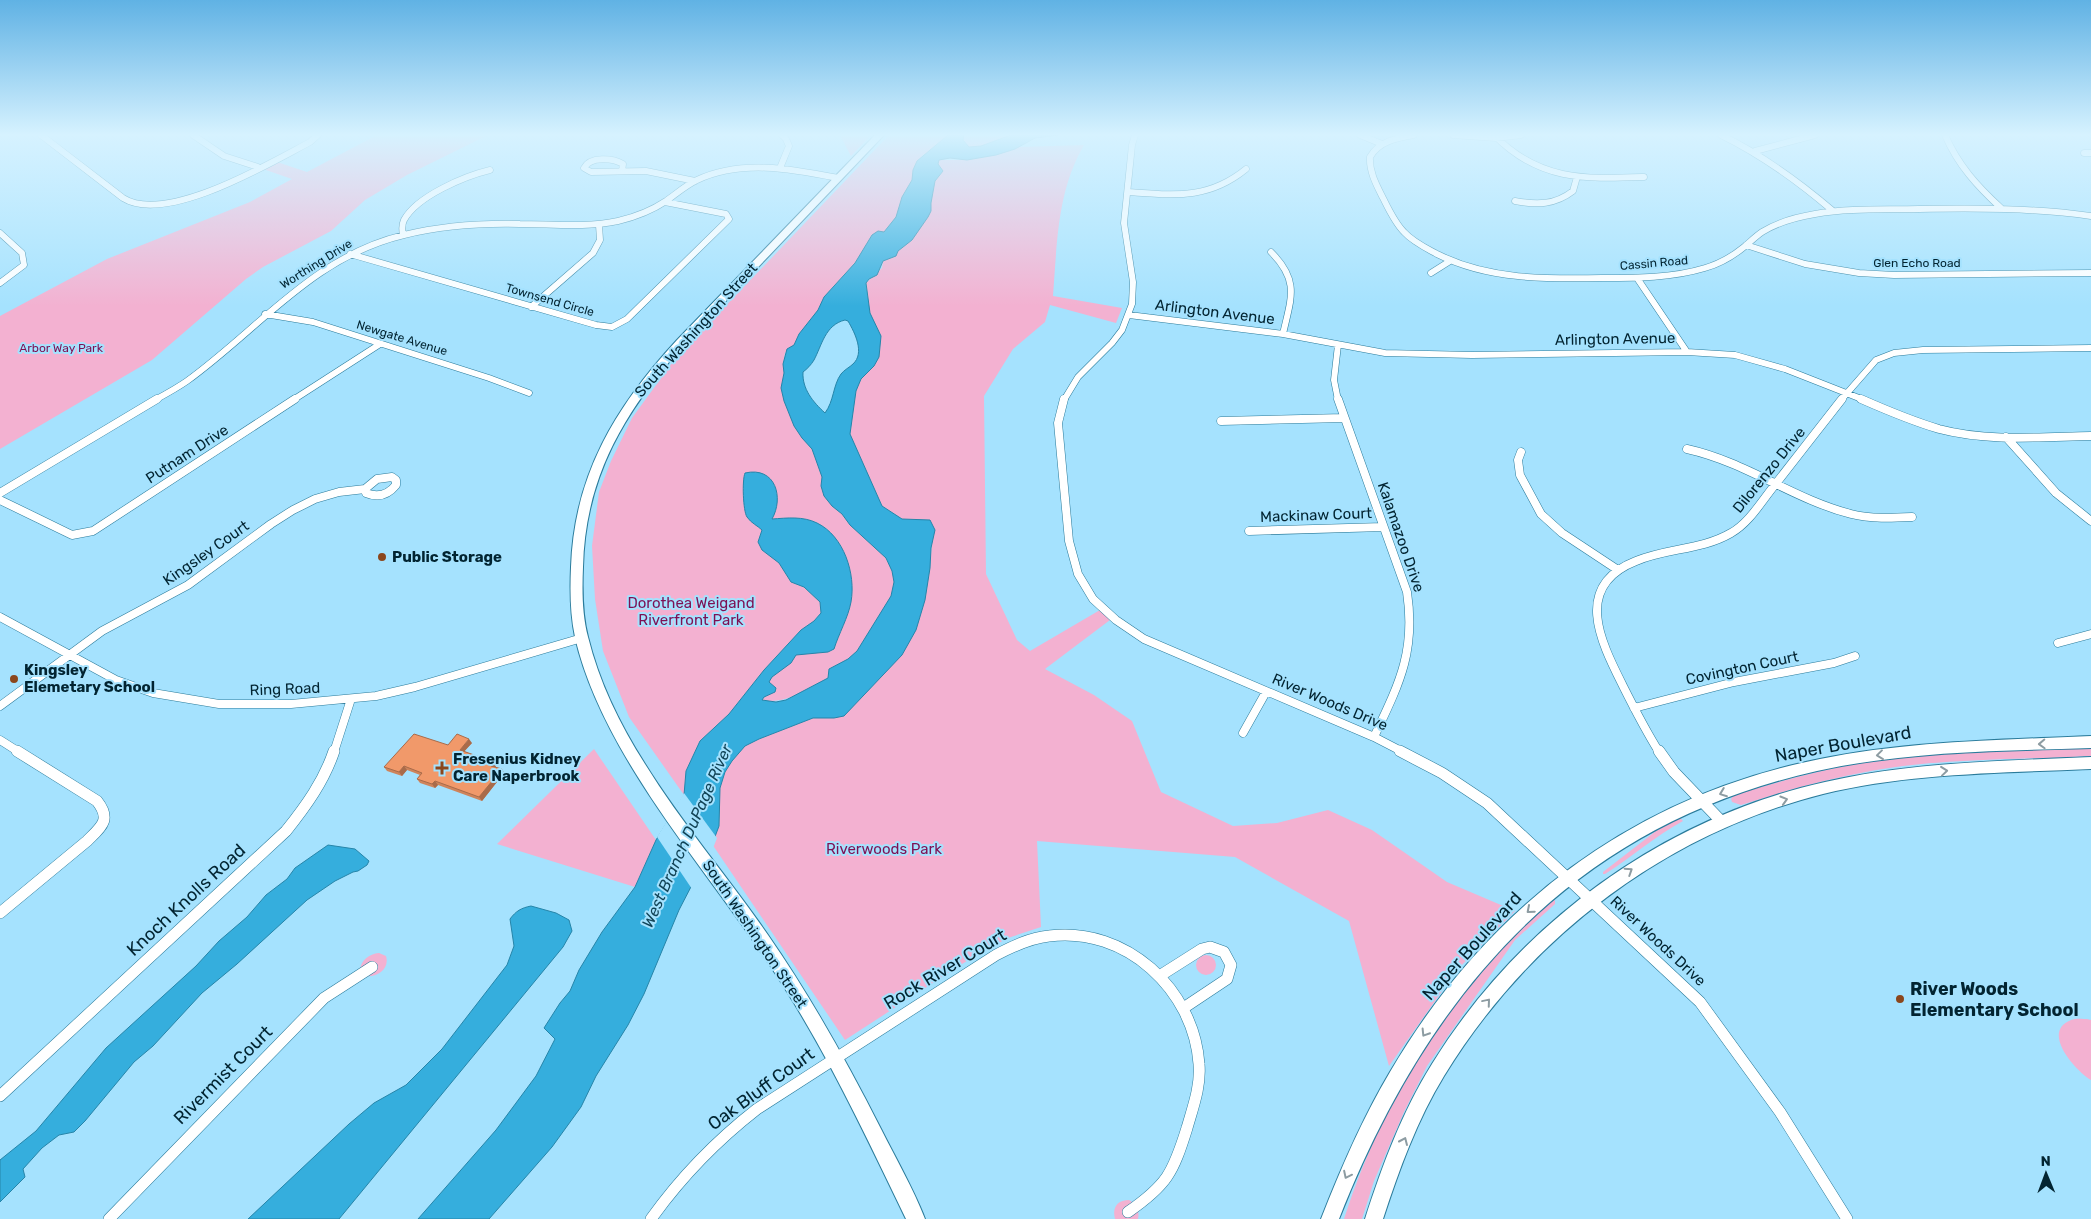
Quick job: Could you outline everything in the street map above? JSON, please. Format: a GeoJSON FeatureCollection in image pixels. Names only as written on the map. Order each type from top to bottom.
{"type":"FeatureCollection","features":[{"type":"Feature","properties":{"kind":"main road","name":"South Washington Street"},"geometry":{"type":"LineString","coordinates":[[825,192],[655,370],[634,398],[612,434],[588,490],[578,547],[576,583],[582,638],[608,714],[626,746],[670,812],[777,962],[835,1058],[916,1219]]}},
{"type":"Feature","properties":{"kind":"main road","name":"Naper Boulevard"},"geometry":{"type":"LineString","coordinates":[[1330,1219],[1343,1183],[1389,1089],[1437,1014],[1516,921],[1567,878],[1636,832],[1702,801],[1780,774],[1869,756],[1965,747],[2091,742]]}},
{"type":"Feature","properties":{"kind":"main road"},"geometry":{"type":"LineString","coordinates":[[1374,1219],[1419,1107],[1437,1072],[1462,1034],[1519,965],[1555,930],[1590,900],[1649,858],[1682,839],[1721,821],[1805,794],[1865,780],[1954,770],[2091,763]]}},
{"type":"Feature","properties":{"kind":"street"},"geometry":{"type":"LineString","coordinates":[[115,192],[124,199],[146,205],[162,205],[195,197],[206,192]]}},
{"type":"Feature","properties":{"kind":"street"},"geometry":{"type":"LineString","coordinates":[[403,235],[403,222],[413,209],[441,192]]}},
{"type":"Feature","properties":{"kind":"street","name":"Worthing Drive"},"geometry":{"type":"LineString","coordinates":[[0,493],[186,382],[212,362],[295,288],[350,254],[376,243],[403,235],[504,224],[574,227],[599,225],[635,217],[665,202],[679,192]]}},
{"type":"Feature","properties":{"kind":"street"},"geometry":{"type":"LineString","coordinates":[[1128,192],[1180,194],[1206,192]]}},
{"type":"Feature","properties":{"kind":"street","name":"River Woods Drive"},"geometry":{"type":"LineString","coordinates":[[1128,192],[1124,230],[1134,283],[1129,315],[1117,336],[1069,388],[1061,404],[1058,423],[1069,541],[1076,570],[1090,596],[1102,609],[1129,630],[1266,692],[1374,737],[1442,773],[1487,803],[1700,1002],[1780,1112],[1847,1219]]}},
{"type":"Feature","properties":{"kind":"street"},"geometry":{"type":"LineString","coordinates":[[1381,192],[1391,214],[1403,232],[1413,240],[1448,260],[1430,273]]}},
{"type":"Feature","properties":{"kind":"street"},"geometry":{"type":"LineString","coordinates":[[1515,201],[1536,205],[1557,201],[1572,192]]}},
{"type":"Feature","properties":{"kind":"street"},"geometry":{"type":"LineString","coordinates":[[1810,192],[1833,211]]}},
{"type":"Feature","properties":{"kind":"street"},"geometry":{"type":"LineString","coordinates":[[1984,192],[2001,208]]}},
{"type":"Feature","properties":{"kind":"street","name":"Townsend Circle"},"geometry":{"type":"LineString","coordinates":[[350,254],[603,327],[617,325],[628,319],[728,219],[726,214],[665,202]]}},
{"type":"Feature","properties":{"kind":"street","name":"Cassin Road"},"geometry":{"type":"LineString","coordinates":[[1448,260],[1482,271],[1517,277],[1555,279],[1637,278],[1672,275],[1705,268],[1731,257],[1766,229],[1805,216],[1833,211],[2001,208],[2041,210],[2091,216]]}},
{"type":"Feature","properties":{"kind":"street"},"geometry":{"type":"LineString","coordinates":[[531,307],[592,253],[600,238],[599,225]]}},
{"type":"Feature","properties":{"kind":"street"},"geometry":{"type":"LineString","coordinates":[[0,233],[22,253],[24,265],[0,283]]}},
{"type":"Feature","properties":{"kind":"street","name":"Glen Echo Road"},"geometry":{"type":"LineString","coordinates":[[1746,245],[1805,264],[1858,273],[1904,275],[2091,273]]}},
{"type":"Feature","properties":{"kind":"street"},"geometry":{"type":"LineString","coordinates":[[1271,252],[1283,263],[1291,280],[1283,334]]}},
{"type":"Feature","properties":{"kind":"street"},"geometry":{"type":"LineString","coordinates":[[1637,278],[1686,352]]}},
{"type":"Feature","properties":{"kind":"street","name":"Newgate Avenue"},"geometry":{"type":"LineString","coordinates":[[265,314],[313,322],[496,380],[529,394]]}},
{"type":"Feature","properties":{"kind":"street","name":"Arlington Avenue"},"geometry":{"type":"LineString","coordinates":[[1129,315],[1283,334],[1385,353],[1721,353],[1748,357],[1786,369],[1846,394],[1940,429],[2006,437],[2091,436]]}},
{"type":"Feature","properties":{"kind":"street","name":"Putnam Drive"},"geometry":{"type":"LineString","coordinates":[[0,500],[72,535],[94,531],[380,344]]}},
{"type":"Feature","properties":{"kind":"street","name":"Kalamazoo Drive"},"geometry":{"type":"LineString","coordinates":[[1338,345],[1334,380],[1344,418],[1407,592],[1410,608],[1408,660],[1402,678],[1374,737]]}},
{"type":"Feature","properties":{"kind":"street","name":"Dilorenzo Drive"},"geometry":{"type":"LineString","coordinates":[[1721,821],[1674,771],[1657,748],[1634,708],[1600,638],[1597,620],[1598,604],[1608,580],[1618,570],[1650,555],[1718,540],[1732,534],[1744,524],[1778,483],[1870,364],[1882,357],[1894,353],[1923,350],[2091,348]]}},
{"type":"Feature","properties":{"kind":"street"},"geometry":{"type":"LineString","coordinates":[[1220,421],[1344,418]]}},
{"type":"Feature","properties":{"kind":"street"},"geometry":{"type":"LineString","coordinates":[[2006,437],[2050,487],[2091,521]]}},
{"type":"Feature","properties":{"kind":"street"},"geometry":{"type":"LineString","coordinates":[[1687,448],[1716,456],[1850,514],[1878,518],[1912,517]]}},
{"type":"Feature","properties":{"kind":"street"},"geometry":{"type":"LineString","coordinates":[[1521,452],[1518,460],[1520,475],[1541,514],[1562,532],[1618,570]]}},
{"type":"Feature","properties":{"kind":"street","name":"Kingsley Court"},"geometry":{"type":"LineString","coordinates":[[0,706],[124,618],[189,585],[299,506],[346,489],[366,488]]}},
{"type":"Feature","properties":{"kind":"street","name":"Mackinaw Court"},"geometry":{"type":"LineString","coordinates":[[1249,531],[1384,527]]}},
{"type":"Feature","properties":{"kind":"street","name":"Ring Road"},"geometry":{"type":"LineString","coordinates":[[0,618],[116,680],[153,693],[219,704],[290,704],[350,699],[415,687],[582,638]]}},
{"type":"Feature","properties":{"kind":"street"},"geometry":{"type":"LineString","coordinates":[[2058,643],[2091,634]]}},
{"type":"Feature","properties":{"kind":"street","name":"Covington Court"},"geometry":{"type":"LineString","coordinates":[[1634,708],[1725,684],[1834,663],[1856,656]]}},
{"type":"Feature","properties":{"kind":"street"},"geometry":{"type":"LineString","coordinates":[[1243,733],[1266,692]]}},
{"type":"Feature","properties":{"kind":"street","name":"Knoch Knolls Road"},"geometry":{"type":"LineString","coordinates":[[0,1096],[286,831],[306,806],[328,769],[350,699]]}},
{"type":"Feature","properties":{"kind":"street"},"geometry":{"type":"LineString","coordinates":[[0,740],[97,801],[104,812],[104,822],[90,838],[0,913]]}},
{"type":"Feature","properties":{"kind":"street","name":"Rock River Court"},"geometry":{"type":"LineString","coordinates":[[835,1058],[996,955],[1019,944],[1041,937],[1073,935],[1106,942],[1136,956],[1161,975],[1185,1007],[1191,1022],[1199,1063],[1196,1101],[1179,1151],[1161,1186],[1128,1212]]}},
{"type":"Feature","properties":{"kind":"street"},"geometry":{"type":"LineString","coordinates":[[1161,975],[1202,949],[1210,947],[1224,952],[1231,965],[1228,979],[1185,1007]]}},
{"type":"Feature","properties":{"kind":"street","name":"Rivermist Court"},"geometry":{"type":"LineString","coordinates":[[109,1219],[324,998],[372,967]]}},
{"type":"Feature","properties":{"kind":"street","name":"Oak Bluff Court"},"geometry":{"type":"LineString","coordinates":[[651,1219],[682,1176],[727,1131],[835,1058]]}},
{"type":"Feature","properties":{"kind":"green space","name":"Arbor Way Park"},"geometry":{"type":"Polygon","coordinates":[[[268,192],[379,192],[365,200],[331,231],[263,267],[246,279],[152,360],[0,449],[0,316],[107,259],[250,202],[268,192]]]}},
{"type":"Feature","properties":{"kind":"green space","name":"Dorothea Weigand Riverfront Park"},"geometry":{"type":"Polygon","coordinates":[[[835,192],[905,192],[896,217],[884,232],[872,235],[855,263],[824,297],[818,310],[799,334],[794,345],[785,353],[781,388],[802,438],[812,449],[822,477],[821,486],[832,506],[886,558],[892,571],[894,582],[891,596],[857,651],[848,659],[829,669],[828,678],[788,698],[770,701],[761,700],[776,688],[768,682],[770,679],[797,655],[804,652],[834,649],[851,602],[841,546],[827,529],[816,522],[781,518],[771,520],[743,482],[745,509],[762,530],[758,542],[779,562],[791,582],[804,587],[820,602],[821,613],[814,621],[801,630],[764,670],[729,714],[700,741],[686,771],[684,795],[629,717],[603,651],[595,599],[592,546],[599,492],[611,461],[632,418],[675,359],[835,192]]]}},
{"type":"Feature","properties":{"kind":"green space","name":"Riverwoods Park"},"geometry":{"type":"Polygon","coordinates":[[[933,192],[1065,192],[1057,238],[1053,296],[1122,308],[1116,323],[1050,305],[1045,322],[1013,349],[984,396],[986,574],[1017,640],[1030,651],[1100,610],[1110,620],[1045,669],[1094,695],[1132,721],[1161,792],[1233,826],[1277,823],[1328,810],[1372,830],[1447,882],[1515,911],[1457,970],[1389,1066],[1349,921],[1235,857],[1037,841],[1041,927],[1008,938],[973,957],[845,1040],[712,844],[719,826],[720,788],[725,772],[732,761],[745,746],[759,739],[813,718],[844,716],[860,697],[873,686],[930,568],[932,541],[908,520],[902,519],[882,506],[850,434],[856,391],[861,379],[874,366],[881,340],[881,336],[870,313],[866,283],[882,268],[883,261],[894,257],[898,251],[912,240],[931,211],[933,192]]]}},
{"type":"Feature","properties":{"kind":"green space"},"geometry":{"type":"Polygon","coordinates":[[[2091,748],[2091,756],[1964,761],[1889,768],[1814,784],[1741,805],[1732,802],[1731,799],[1734,795],[1805,775],[1878,761],[1958,753],[2091,748]]]}},
{"type":"Feature","properties":{"kind":"green space"},"geometry":{"type":"Polygon","coordinates":[[[594,749],[656,840],[635,887],[497,844],[594,749]]]}},
{"type":"Feature","properties":{"kind":"green space"},"geometry":{"type":"Polygon","coordinates":[[[1680,818],[1683,821],[1603,874],[1603,872],[1656,831],[1680,818]]]}},
{"type":"Feature","properties":{"kind":"green space"},"geometry":{"type":"Polygon","coordinates":[[[1555,900],[1555,904],[1515,940],[1427,1066],[1404,1112],[1374,1181],[1362,1219],[1344,1219],[1355,1187],[1382,1123],[1414,1063],[1433,1034],[1474,979],[1501,949],[1549,903],[1555,900]]]}},
{"type":"Feature","properties":{"kind":"green space"},"geometry":{"type":"Polygon","coordinates":[[[379,953],[386,956],[387,961],[384,969],[373,976],[364,976],[360,970],[362,963],[369,956],[379,953]]]}},
{"type":"Feature","properties":{"kind":"green space"},"geometry":{"type":"Polygon","coordinates":[[[1206,955],[1213,958],[1216,965],[1213,972],[1206,975],[1199,972],[1196,965],[1199,958],[1206,955]]]}},
{"type":"Feature","properties":{"kind":"green space"},"geometry":{"type":"Polygon","coordinates":[[[2071,1020],[2091,1020],[2091,1080],[2077,1069],[2070,1060],[2060,1042],[2059,1033],[2062,1026],[2071,1020]]]}},
{"type":"Feature","properties":{"kind":"green space"},"geometry":{"type":"Polygon","coordinates":[[[1129,1200],[1137,1208],[1138,1219],[1115,1219],[1114,1211],[1116,1205],[1121,1201],[1129,1200]]]}},
{"type":"Feature","properties":{"kind":"water","name":"West Branch DuPage River"},"geometry":{"type":"Polygon","coordinates":[[[905,192],[933,192],[931,211],[912,240],[898,251],[896,256],[883,261],[877,275],[866,283],[870,313],[881,336],[879,357],[874,366],[861,379],[856,391],[850,434],[882,506],[902,519],[930,520],[935,530],[925,600],[916,630],[902,655],[844,716],[813,718],[759,739],[745,746],[732,761],[725,772],[720,788],[719,826],[710,850],[679,910],[644,994],[628,1025],[596,1076],[581,1107],[552,1147],[489,1219],[418,1219],[496,1130],[536,1076],[555,1039],[544,1028],[570,991],[579,970],[602,932],[635,887],[656,840],[684,795],[686,771],[700,741],[729,714],[764,670],[801,630],[814,621],[821,613],[820,602],[804,587],[791,582],[779,563],[762,550],[758,542],[762,530],[750,521],[746,514],[743,488],[745,473],[756,472],[764,474],[775,486],[777,502],[776,511],[772,519],[806,519],[817,523],[834,537],[846,557],[852,580],[850,608],[834,649],[828,652],[796,655],[791,663],[772,677],[769,682],[776,688],[775,692],[764,697],[762,700],[776,702],[786,700],[828,678],[829,669],[848,659],[857,651],[891,596],[894,582],[892,571],[886,558],[850,525],[824,496],[821,486],[822,477],[812,449],[794,426],[781,388],[784,373],[783,364],[787,349],[794,345],[799,334],[818,310],[824,297],[855,263],[872,235],[878,231],[884,232],[896,217],[905,192]],[[845,320],[833,326],[822,342],[814,360],[803,372],[806,390],[825,413],[838,378],[857,359],[859,349],[856,337],[848,321],[845,320]]]}},
{"type":"Feature","properties":{"kind":"water"},"geometry":{"type":"Polygon","coordinates":[[[328,845],[355,849],[369,861],[367,865],[358,871],[335,881],[307,900],[202,993],[153,1046],[134,1062],[74,1132],[59,1135],[42,1148],[23,1169],[25,1177],[0,1202],[0,1160],[36,1131],[106,1048],[196,966],[219,941],[247,917],[266,895],[287,879],[295,868],[328,845]]]}},
{"type":"Feature","properties":{"kind":"water"},"geometry":{"type":"Polygon","coordinates":[[[531,906],[556,913],[569,920],[572,931],[563,947],[339,1219],[248,1219],[349,1124],[374,1103],[406,1085],[442,1049],[507,965],[514,946],[510,919],[519,910],[531,906]]]}},
{"type":"Feature","properties":{"kind":"pier"},"geometry":{"type":"Polygon","coordinates":[[[684,793],[717,838],[692,889],[657,837],[684,793]]]}},
{"type":"Feature","properties":{"kind":"building","name":"Fresenius Kidney Care Naperbrook"},"geometry":{"type":"Polygon","coordinates":[[[414,734],[448,745],[457,734],[469,739],[460,750],[494,762],[491,766],[502,769],[479,797],[435,781],[432,784],[417,779],[422,773],[404,766],[399,772],[384,767],[414,734]]]}},
{"type":"Feature","properties":{"kind":"place","name":"Public Storage"},"geometry":{"type":"Point","coordinates":[382,557]}},
{"type":"Feature","properties":{"kind":"place","name":"Kingsley Elemetary School"},"geometry":{"type":"Point","coordinates":[14,679]}},
{"type":"Feature","properties":{"kind":"place","name":"Fresenius Kidney Care Naperbrook"},"geometry":{"type":"Point","coordinates":[442,768]}},
{"type":"Feature","properties":{"kind":"place","name":"River Woods Elementary School"},"geometry":{"type":"Point","coordinates":[1900,999]}}]}
